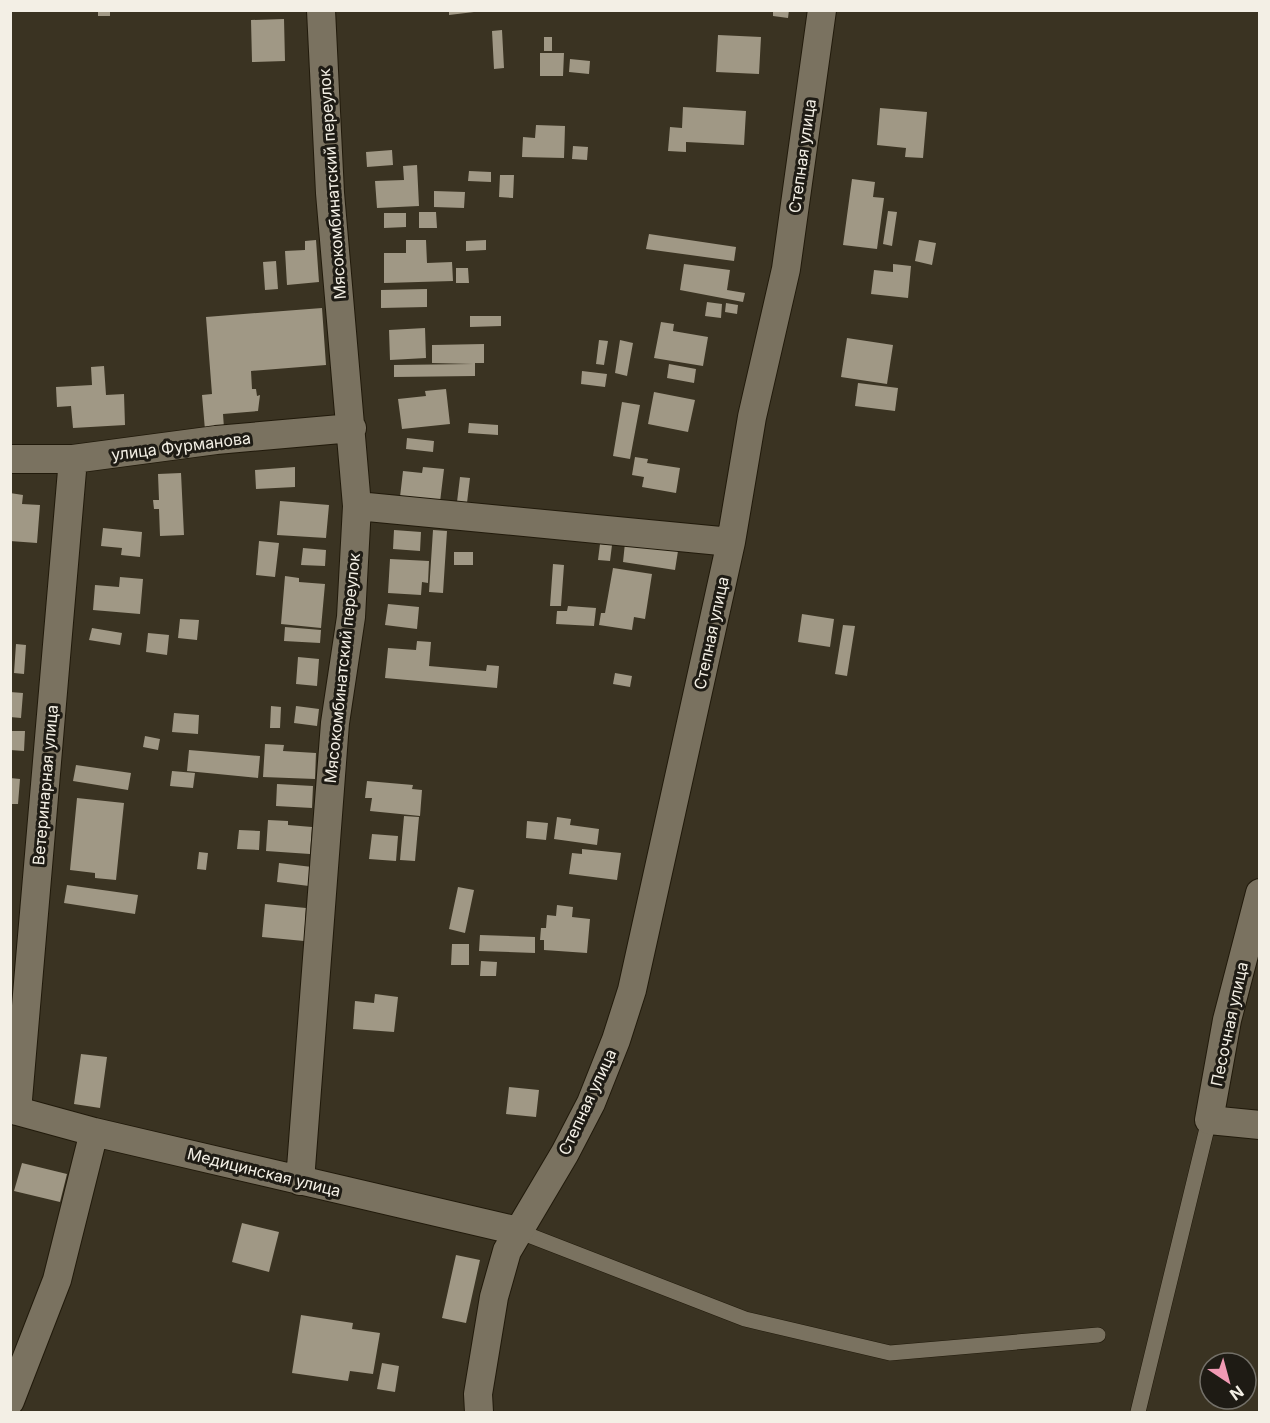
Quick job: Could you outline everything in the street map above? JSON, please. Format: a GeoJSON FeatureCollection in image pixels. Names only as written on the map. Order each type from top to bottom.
{"type":"FeatureCollection","features":[{"type":"Feature","properties":{"kind":"street","name":"Мясокомбинатский переулок"},"geometry":{"type":"LineString","coordinates":[[300,1181],[335,723],[351,617],[357,506],[330,193],[321,10]]}},
{"type":"Feature","properties":{"kind":"street","name":"Степная улица"},"geometry":{"type":"LineString","coordinates":[[479,1413],[478,1394],[494,1297],[503,1262],[518,1231],[565,1153],[591,1103],[616,1040],[632,990],[731,542],[752,417],[786,269],[822,10]]}},
{"type":"Feature","properties":{"kind":"street","name":"улица Фурманова"},"geometry":{"type":"LineString","coordinates":[[10,459],[73,459],[216,440],[352,428]]}},
{"type":"Feature","properties":{"kind":"street","name":"Ветеринарная улица"},"geometry":{"type":"LineString","coordinates":[[14,1110],[73,459]]}},
{"type":"Feature","properties":{"kind":"street"},"geometry":{"type":"LineString","coordinates":[[357,506],[731,542]]}},
{"type":"Feature","properties":{"kind":"street","name":"Песочная улица"},"geometry":{"type":"LineString","coordinates":[[1209,1120],[1227,1020],[1260,893]]}},
{"type":"Feature","properties":{"kind":"street","name":"Медицинская улица"},"geometry":{"type":"LineString","coordinates":[[14,1110],[94,1132],[518,1231]]}},
{"type":"Feature","properties":{"kind":"street"},"geometry":{"type":"LineString","coordinates":[[1209,1120],[1260,1125]]}},
{"type":"Feature","properties":{"kind":"street"},"geometry":{"type":"LineString","coordinates":[[10,1401],[57,1280],[94,1132]]}},
{"type":"Feature","properties":{"kind":"lane"},"geometry":{"type":"LineString","coordinates":[[1138,1413],[1209,1120]]}},
{"type":"Feature","properties":{"kind":"lane"},"geometry":{"type":"LineString","coordinates":[[518,1231],[745,1319],[890,1353],[1098,1335]]}},
{"type":"Feature","properties":{"kind":"building"},"geometry":{"type":"Polygon","coordinates":[[[98,10],[110,10],[110,16],[98,16],[98,10]]]}},
{"type":"Feature","properties":{"kind":"building"},"geometry":{"type":"Polygon","coordinates":[[[449,10],[474,10],[474,12],[449,15],[449,10]]]}},
{"type":"Feature","properties":{"kind":"building"},"geometry":{"type":"Polygon","coordinates":[[[773,10],[789,10],[788,18],[773,16],[773,10]]]}},
{"type":"Feature","properties":{"kind":"building"},"geometry":{"type":"Polygon","coordinates":[[[284,19],[285,61],[252,62],[251,20],[284,19]]]}},
{"type":"Feature","properties":{"kind":"building"},"geometry":{"type":"Polygon","coordinates":[[[502,30],[504,68],[494,69],[492,31],[502,30]]]}},
{"type":"Feature","properties":{"kind":"building"},"geometry":{"type":"Polygon","coordinates":[[[718,35],[761,37],[759,74],[716,72],[718,35]]]}},
{"type":"Feature","properties":{"kind":"building"},"geometry":{"type":"Polygon","coordinates":[[[544,37],[552,37],[552,51],[544,51],[544,37]]]}},
{"type":"Feature","properties":{"kind":"building"},"geometry":{"type":"Polygon","coordinates":[[[540,53],[564,53],[563,76],[540,76],[540,53]]]}},
{"type":"Feature","properties":{"kind":"building"},"geometry":{"type":"Polygon","coordinates":[[[570,59],[590,61],[589,74],[569,72],[570,59]]]}},
{"type":"Feature","properties":{"kind":"building"},"geometry":{"type":"Polygon","coordinates":[[[683,107],[746,111],[744,145],[686,142],[686,152],[668,151],[670,127],[682,128],[683,107]]]}},
{"type":"Feature","properties":{"kind":"building"},"geometry":{"type":"Polygon","coordinates":[[[880,108],[927,112],[923,158],[905,157],[906,148],[877,145],[880,108]]]}},
{"type":"Feature","properties":{"kind":"building"},"geometry":{"type":"Polygon","coordinates":[[[536,125],[565,126],[564,158],[522,157],[523,137],[535,138],[536,125]]]}},
{"type":"Feature","properties":{"kind":"building"},"geometry":{"type":"Polygon","coordinates":[[[573,146],[588,147],[587,160],[572,159],[573,146]]]}},
{"type":"Feature","properties":{"kind":"building"},"geometry":{"type":"Polygon","coordinates":[[[392,150],[393,165],[367,167],[366,152],[392,150]]]}},
{"type":"Feature","properties":{"kind":"building"},"geometry":{"type":"Polygon","coordinates":[[[417,165],[419,206],[377,208],[375,181],[404,180],[403,166],[417,165]]]}},
{"type":"Feature","properties":{"kind":"building"},"geometry":{"type":"Polygon","coordinates":[[[469,171],[491,172],[491,182],[468,181],[469,171]]]}},
{"type":"Feature","properties":{"kind":"building"},"geometry":{"type":"Polygon","coordinates":[[[500,175],[514,175],[513,198],[499,197],[500,175]]]}},
{"type":"Feature","properties":{"kind":"building"},"geometry":{"type":"Polygon","coordinates":[[[852,179],[875,182],[873,197],[884,198],[877,249],[843,245],[852,179]]]}},
{"type":"Feature","properties":{"kind":"building"},"geometry":{"type":"Polygon","coordinates":[[[434,191],[465,192],[464,208],[434,207],[434,191]]]}},
{"type":"Feature","properties":{"kind":"building"},"geometry":{"type":"Polygon","coordinates":[[[888,211],[897,212],[892,246],[883,244],[888,211]]]}},
{"type":"Feature","properties":{"kind":"building"},"geometry":{"type":"Polygon","coordinates":[[[419,212],[436,212],[437,228],[419,228],[419,212]]]}},
{"type":"Feature","properties":{"kind":"building"},"geometry":{"type":"Polygon","coordinates":[[[384,213],[406,213],[406,227],[384,228],[384,213]]]}},
{"type":"Feature","properties":{"kind":"building"},"geometry":{"type":"Polygon","coordinates":[[[649,234],[736,247],[734,261],[646,249],[649,234]]]}},
{"type":"Feature","properties":{"kind":"building"},"geometry":{"type":"Polygon","coordinates":[[[316,240],[319,282],[287,285],[285,251],[305,250],[305,241],[316,240]]]}},
{"type":"Feature","properties":{"kind":"building"},"geometry":{"type":"Polygon","coordinates":[[[406,240],[426,240],[427,263],[452,262],[453,281],[384,283],[384,253],[406,253],[406,240]]]}},
{"type":"Feature","properties":{"kind":"building"},"geometry":{"type":"Polygon","coordinates":[[[486,240],[486,250],[466,251],[466,241],[486,240]]]}},
{"type":"Feature","properties":{"kind":"building"},"geometry":{"type":"Polygon","coordinates":[[[919,240],[936,243],[932,265],[915,261],[919,240]]]}},
{"type":"Feature","properties":{"kind":"building"},"geometry":{"type":"Polygon","coordinates":[[[276,261],[278,289],[265,290],[263,262],[276,261]]]}},
{"type":"Feature","properties":{"kind":"building"},"geometry":{"type":"Polygon","coordinates":[[[684,264],[730,270],[727,290],[745,293],[743,302],[680,290],[684,264]]]}},
{"type":"Feature","properties":{"kind":"building"},"geometry":{"type":"Polygon","coordinates":[[[893,264],[911,266],[908,298],[871,294],[874,270],[893,272],[893,264]]]}},
{"type":"Feature","properties":{"kind":"building"},"geometry":{"type":"Polygon","coordinates":[[[456,268],[468,268],[469,283],[456,283],[456,268]]]}},
{"type":"Feature","properties":{"kind":"building"},"geometry":{"type":"Polygon","coordinates":[[[427,289],[427,307],[381,308],[381,290],[427,289]]]}},
{"type":"Feature","properties":{"kind":"building"},"geometry":{"type":"Polygon","coordinates":[[[707,302],[722,304],[721,318],[705,316],[707,302]]]}},
{"type":"Feature","properties":{"kind":"building"},"geometry":{"type":"Polygon","coordinates":[[[726,303],[738,305],[737,314],[725,312],[726,303]]]}},
{"type":"Feature","properties":{"kind":"building"},"geometry":{"type":"Polygon","coordinates":[[[322,308],[326,365],[251,371],[252,389],[256,389],[257,396],[260,395],[258,411],[223,414],[224,428],[205,430],[202,395],[212,394],[206,317],[322,308]]]}},
{"type":"Feature","properties":{"kind":"building"},"geometry":{"type":"Polygon","coordinates":[[[470,316],[501,316],[501,326],[470,327],[470,316]]]}},
{"type":"Feature","properties":{"kind":"building"},"geometry":{"type":"Polygon","coordinates":[[[661,322],[674,324],[673,331],[708,337],[703,366],[654,358],[661,322]]]}},
{"type":"Feature","properties":{"kind":"building"},"geometry":{"type":"Polygon","coordinates":[[[425,328],[426,358],[390,360],[389,330],[425,328]]]}},
{"type":"Feature","properties":{"kind":"building"},"geometry":{"type":"Polygon","coordinates":[[[847,338],[893,345],[887,384],[841,377],[847,338]]]}},
{"type":"Feature","properties":{"kind":"building"},"geometry":{"type":"Polygon","coordinates":[[[599,340],[608,341],[604,365],[596,364],[599,340]]]}},
{"type":"Feature","properties":{"kind":"building"},"geometry":{"type":"Polygon","coordinates":[[[620,340],[633,343],[627,376],[615,373],[620,340]]]}},
{"type":"Feature","properties":{"kind":"building"},"geometry":{"type":"Polygon","coordinates":[[[484,344],[484,363],[475,363],[475,376],[394,377],[394,365],[473,364],[432,363],[432,345],[484,344]]]}},
{"type":"Feature","properties":{"kind":"building"},"geometry":{"type":"Polygon","coordinates":[[[669,364],[696,369],[694,383],[667,378],[669,364]]]}},
{"type":"Feature","properties":{"kind":"building"},"geometry":{"type":"Polygon","coordinates":[[[104,366],[106,395],[124,394],[125,425],[73,428],[71,406],[57,407],[56,387],[92,385],[91,367],[104,366]]]}},
{"type":"Feature","properties":{"kind":"building"},"geometry":{"type":"Polygon","coordinates":[[[582,371],[607,374],[605,387],[581,384],[582,371]]]}},
{"type":"Feature","properties":{"kind":"building"},"geometry":{"type":"Polygon","coordinates":[[[858,383],[898,388],[895,411],[855,406],[858,383]]]}},
{"type":"Feature","properties":{"kind":"building"},"geometry":{"type":"Polygon","coordinates":[[[446,389],[450,424],[402,429],[398,399],[426,396],[425,391],[446,389]]]}},
{"type":"Feature","properties":{"kind":"building"},"geometry":{"type":"Polygon","coordinates":[[[654,392],[695,400],[688,432],[648,424],[654,392]]]}},
{"type":"Feature","properties":{"kind":"building"},"geometry":{"type":"Polygon","coordinates":[[[622,402],[640,405],[630,459],[613,456],[622,402]]]}},
{"type":"Feature","properties":{"kind":"building"},"geometry":{"type":"Polygon","coordinates":[[[469,423],[498,425],[498,435],[468,433],[469,423]]]}},
{"type":"Feature","properties":{"kind":"building"},"geometry":{"type":"Polygon","coordinates":[[[407,438],[434,441],[433,452],[406,449],[407,438]]]}},
{"type":"Feature","properties":{"kind":"building"},"geometry":{"type":"Polygon","coordinates":[[[635,457],[648,459],[647,463],[680,468],[676,493],[642,487],[644,477],[632,475],[635,457]]]}},
{"type":"Feature","properties":{"kind":"building"},"geometry":{"type":"Polygon","coordinates":[[[295,467],[295,487],[256,489],[255,470],[295,467]]]}},
{"type":"Feature","properties":{"kind":"building"},"geometry":{"type":"Polygon","coordinates":[[[423,467],[444,469],[440,502],[400,497],[403,471],[422,473],[423,467]]]}},
{"type":"Feature","properties":{"kind":"building"},"geometry":{"type":"Polygon","coordinates":[[[181,473],[184,535],[160,536],[159,509],[154,509],[153,500],[159,500],[158,474],[181,473]]]}},
{"type":"Feature","properties":{"kind":"building"},"geometry":{"type":"Polygon","coordinates":[[[460,477],[470,478],[467,503],[457,502],[460,477]]]}},
{"type":"Feature","properties":{"kind":"building"},"geometry":{"type":"Polygon","coordinates":[[[10,493],[23,495],[22,504],[40,505],[37,543],[10,541],[10,493]]]}},
{"type":"Feature","properties":{"kind":"building"},"geometry":{"type":"Polygon","coordinates":[[[280,501],[329,505],[326,538],[277,535],[280,501]]]}},
{"type":"Feature","properties":{"kind":"building"},"geometry":{"type":"Polygon","coordinates":[[[103,528],[142,532],[140,557],[121,555],[122,548],[101,546],[103,528]]]}},
{"type":"Feature","properties":{"kind":"building"},"geometry":{"type":"Polygon","coordinates":[[[394,530],[421,532],[420,551],[393,549],[394,530]]]}},
{"type":"Feature","properties":{"kind":"building"},"geometry":{"type":"Polygon","coordinates":[[[433,530],[447,531],[443,593],[429,592],[433,530]]]}},
{"type":"Feature","properties":{"kind":"building"},"geometry":{"type":"Polygon","coordinates":[[[259,541],[279,543],[275,577],[256,575],[259,541]]]}},
{"type":"Feature","properties":{"kind":"building"},"geometry":{"type":"Polygon","coordinates":[[[625,543],[678,551],[675,570],[623,562],[625,543]]]}},
{"type":"Feature","properties":{"kind":"building"},"geometry":{"type":"Polygon","coordinates":[[[600,544],[612,545],[610,561],[598,560],[600,544]]]}},
{"type":"Feature","properties":{"kind":"building"},"geometry":{"type":"Polygon","coordinates":[[[303,548],[326,550],[325,566],[301,565],[303,548]]]}},
{"type":"Feature","properties":{"kind":"building"},"geometry":{"type":"Polygon","coordinates":[[[454,552],[473,552],[473,565],[454,565],[454,552]]]}},
{"type":"Feature","properties":{"kind":"building"},"geometry":{"type":"Polygon","coordinates":[[[390,559],[429,561],[428,583],[422,582],[421,595],[388,593],[390,559]]]}},
{"type":"Feature","properties":{"kind":"building"},"geometry":{"type":"Polygon","coordinates":[[[553,564],[564,565],[561,606],[550,606],[553,564]]]}},
{"type":"Feature","properties":{"kind":"building"},"geometry":{"type":"Polygon","coordinates":[[[613,568],[652,574],[645,619],[634,617],[632,630],[599,625],[601,613],[605,613],[613,568]]]}},
{"type":"Feature","properties":{"kind":"building"},"geometry":{"type":"Polygon","coordinates":[[[285,576],[299,578],[299,582],[325,584],[321,628],[281,624],[285,576]]]}},
{"type":"Feature","properties":{"kind":"building"},"geometry":{"type":"Polygon","coordinates":[[[120,577],[143,579],[140,614],[93,610],[95,585],[119,587],[120,577]]]}},
{"type":"Feature","properties":{"kind":"building"},"geometry":{"type":"Polygon","coordinates":[[[388,604],[419,607],[417,629],[385,625],[388,604]]]}},
{"type":"Feature","properties":{"kind":"building"},"geometry":{"type":"Polygon","coordinates":[[[568,606],[596,608],[594,626],[556,624],[557,611],[567,611],[568,606]]]}},
{"type":"Feature","properties":{"kind":"building"},"geometry":{"type":"Polygon","coordinates":[[[802,614],[834,619],[830,647],[798,642],[802,614]]]}},
{"type":"Feature","properties":{"kind":"building"},"geometry":{"type":"Polygon","coordinates":[[[180,619],[199,620],[197,640],[178,638],[180,619]]]}},
{"type":"Feature","properties":{"kind":"building"},"geometry":{"type":"Polygon","coordinates":[[[843,625],[855,626],[847,676],[835,674],[843,625]]]}},
{"type":"Feature","properties":{"kind":"building"},"geometry":{"type":"Polygon","coordinates":[[[285,627],[321,630],[320,643],[284,641],[285,627]]]}},
{"type":"Feature","properties":{"kind":"building"},"geometry":{"type":"Polygon","coordinates":[[[92,628],[122,633],[120,645],[89,640],[92,628]]]}},
{"type":"Feature","properties":{"kind":"building"},"geometry":{"type":"Polygon","coordinates":[[[148,633],[169,635],[167,655],[146,652],[148,633]]]}},
{"type":"Feature","properties":{"kind":"building"},"geometry":{"type":"Polygon","coordinates":[[[417,641],[431,642],[429,666],[486,671],[487,665],[499,666],[497,688],[385,678],[388,648],[416,650],[417,641]]]}},
{"type":"Feature","properties":{"kind":"building"},"geometry":{"type":"Polygon","coordinates":[[[16,644],[26,645],[24,674],[14,673],[16,644]]]}},
{"type":"Feature","properties":{"kind":"building"},"geometry":{"type":"Polygon","coordinates":[[[298,657],[319,659],[317,686],[296,684],[298,657]]]}},
{"type":"Feature","properties":{"kind":"building"},"geometry":{"type":"Polygon","coordinates":[[[615,673],[632,676],[630,687],[613,684],[615,673]]]}},
{"type":"Feature","properties":{"kind":"building"},"geometry":{"type":"Polygon","coordinates":[[[10,692],[23,693],[21,718],[10,717],[10,692]]]}},
{"type":"Feature","properties":{"kind":"building"},"geometry":{"type":"Polygon","coordinates":[[[271,706],[281,707],[280,728],[270,728],[271,706]]]}},
{"type":"Feature","properties":{"kind":"building"},"geometry":{"type":"Polygon","coordinates":[[[296,706],[319,709],[317,726],[294,723],[296,706]]]}},
{"type":"Feature","properties":{"kind":"building"},"geometry":{"type":"Polygon","coordinates":[[[174,713],[199,715],[198,734],[172,732],[174,713]]]}},
{"type":"Feature","properties":{"kind":"building"},"geometry":{"type":"Polygon","coordinates":[[[10,731],[25,731],[24,751],[10,750],[10,731]]]}},
{"type":"Feature","properties":{"kind":"building"},"geometry":{"type":"Polygon","coordinates":[[[145,736],[160,739],[158,750],[143,747],[145,736]]]}},
{"type":"Feature","properties":{"kind":"building"},"geometry":{"type":"Polygon","coordinates":[[[265,744],[284,745],[283,751],[316,753],[315,779],[263,777],[265,744]]]}},
{"type":"Feature","properties":{"kind":"building"},"geometry":{"type":"Polygon","coordinates":[[[189,750],[260,756],[258,778],[187,771],[189,750]]]}},
{"type":"Feature","properties":{"kind":"building"},"geometry":{"type":"Polygon","coordinates":[[[76,765],[131,773],[128,790],[73,781],[76,765]]]}},
{"type":"Feature","properties":{"kind":"building"},"geometry":{"type":"Polygon","coordinates":[[[172,771],[195,773],[193,788],[170,786],[172,771]]]}},
{"type":"Feature","properties":{"kind":"building"},"geometry":{"type":"Polygon","coordinates":[[[10,778],[20,779],[18,804],[10,804],[10,778]]]}},
{"type":"Feature","properties":{"kind":"building"},"geometry":{"type":"Polygon","coordinates":[[[367,781],[413,785],[412,789],[422,790],[420,816],[370,811],[372,798],[365,798],[367,781]]]}},
{"type":"Feature","properties":{"kind":"building"},"geometry":{"type":"Polygon","coordinates":[[[277,784],[313,786],[312,808],[276,806],[277,784]]]}},
{"type":"Feature","properties":{"kind":"building"},"geometry":{"type":"Polygon","coordinates":[[[77,798],[124,803],[116,880],[95,878],[95,873],[70,870],[77,798]]]}},
{"type":"Feature","properties":{"kind":"building"},"geometry":{"type":"Polygon","coordinates":[[[404,816],[419,817],[415,861],[400,860],[404,816]]]}},
{"type":"Feature","properties":{"kind":"building"},"geometry":{"type":"Polygon","coordinates":[[[557,817],[571,819],[570,825],[599,829],[597,845],[554,839],[557,817]]]}},
{"type":"Feature","properties":{"kind":"building"},"geometry":{"type":"Polygon","coordinates":[[[268,820],[288,821],[288,825],[312,827],[310,854],[266,851],[268,820]]]}},
{"type":"Feature","properties":{"kind":"building"},"geometry":{"type":"Polygon","coordinates":[[[527,821],[548,823],[546,840],[526,838],[527,821]]]}},
{"type":"Feature","properties":{"kind":"building"},"geometry":{"type":"Polygon","coordinates":[[[239,830],[260,831],[259,850],[237,849],[239,830]]]}},
{"type":"Feature","properties":{"kind":"building"},"geometry":{"type":"Polygon","coordinates":[[[372,834],[398,836],[396,861],[369,859],[372,834]]]}},
{"type":"Feature","properties":{"kind":"building"},"geometry":{"type":"Polygon","coordinates":[[[582,849],[621,853],[617,880],[569,874],[572,853],[582,854],[582,849]]]}},
{"type":"Feature","properties":{"kind":"building"},"geometry":{"type":"Polygon","coordinates":[[[199,852],[208,853],[206,870],[197,869],[199,852]]]}},
{"type":"Feature","properties":{"kind":"building"},"geometry":{"type":"Polygon","coordinates":[[[279,863],[312,867],[309,886],[277,882],[279,863]]]}},
{"type":"Feature","properties":{"kind":"building"},"geometry":{"type":"Polygon","coordinates":[[[67,885],[138,895],[135,914],[64,903],[67,885]]]}},
{"type":"Feature","properties":{"kind":"building"},"geometry":{"type":"Polygon","coordinates":[[[458,887],[474,890],[465,933],[449,929],[458,887]]]}},
{"type":"Feature","properties":{"kind":"building"},"geometry":{"type":"Polygon","coordinates":[[[265,904],[306,908],[304,941],[262,937],[265,904]]]}},
{"type":"Feature","properties":{"kind":"building"},"geometry":{"type":"Polygon","coordinates":[[[557,905],[573,907],[572,917],[590,919],[587,953],[544,950],[544,940],[540,940],[541,928],[546,928],[547,915],[556,916],[557,905]]]}},
{"type":"Feature","properties":{"kind":"building"},"geometry":{"type":"Polygon","coordinates":[[[480,935],[535,937],[535,953],[479,951],[480,935]]]}},
{"type":"Feature","properties":{"kind":"building"},"geometry":{"type":"Polygon","coordinates":[[[452,944],[469,944],[469,965],[451,965],[452,944]]]}},
{"type":"Feature","properties":{"kind":"building"},"geometry":{"type":"Polygon","coordinates":[[[481,961],[497,962],[496,976],[480,976],[481,961]]]}},
{"type":"Feature","properties":{"kind":"building"},"geometry":{"type":"Polygon","coordinates":[[[375,994],[398,997],[394,1032],[353,1029],[355,1001],[374,1003],[375,994]]]}},
{"type":"Feature","properties":{"kind":"building"},"geometry":{"type":"Polygon","coordinates":[[[81,1054],[107,1057],[100,1108],[74,1104],[81,1054]]]}},
{"type":"Feature","properties":{"kind":"building"},"geometry":{"type":"Polygon","coordinates":[[[509,1087],[539,1090],[536,1117],[506,1114],[509,1087]]]}},
{"type":"Feature","properties":{"kind":"building"},"geometry":{"type":"Polygon","coordinates":[[[22,1163],[67,1174],[60,1202],[14,1191],[22,1163]]]}},
{"type":"Feature","properties":{"kind":"building"},"geometry":{"type":"Polygon","coordinates":[[[242,1223],[279,1232],[269,1272],[232,1262],[242,1223]]]}},
{"type":"Feature","properties":{"kind":"building"},"geometry":{"type":"Polygon","coordinates":[[[456,1255],[480,1260],[466,1323],[442,1318],[456,1255]]]}},
{"type":"Feature","properties":{"kind":"building"},"geometry":{"type":"Polygon","coordinates":[[[301,1315],[353,1323],[352,1329],[380,1333],[373,1374],[350,1371],[348,1381],[292,1373],[301,1315]]]}},
{"type":"Feature","properties":{"kind":"building"},"geometry":{"type":"Polygon","coordinates":[[[382,1363],[399,1366],[395,1392],[377,1389],[382,1363]]]}}]}
